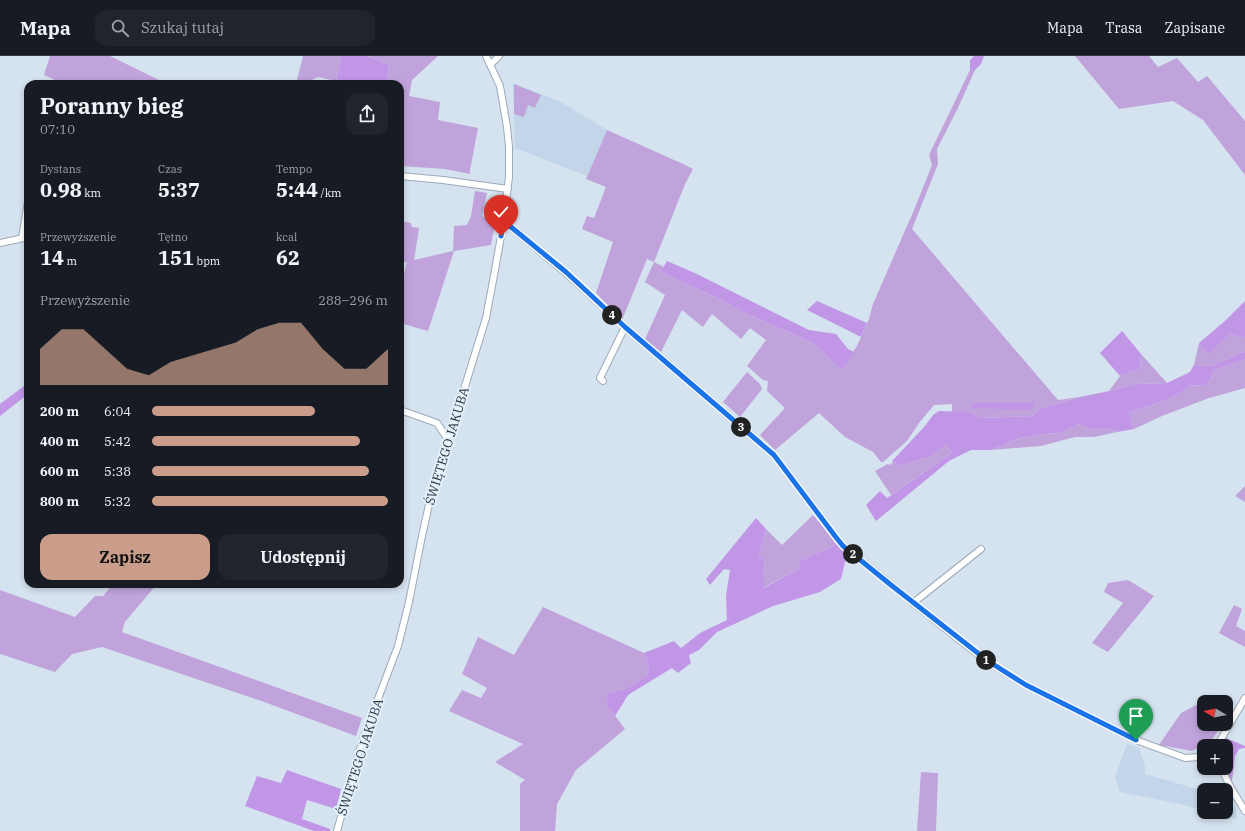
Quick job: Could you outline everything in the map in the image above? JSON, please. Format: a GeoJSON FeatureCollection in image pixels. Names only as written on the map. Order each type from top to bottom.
{"type":"FeatureCollection","features":[{"type":"Feature","properties":{"kind":"street","name":"ŚWIĘTEGO JAKUBA"},"geometry":{"type":"LineString","coordinates":[[337,831],[359,752],[398,646],[409,602],[430,500],[486,318],[503,225],[509,177],[507,127],[500,86],[486,56]]}},
{"type":"Feature","properties":{"kind":"street"},"geometry":{"type":"LineString","coordinates":[[491,64],[499,56]]}},
{"type":"Feature","properties":{"kind":"street"},"geometry":{"type":"LineString","coordinates":[[404,176],[508,189]]}},
{"type":"Feature","properties":{"kind":"street"},"geometry":{"type":"LineString","coordinates":[[503,225],[511,227],[560,267],[625,327],[774,455],[843,546],[988,661],[1032,688],[1136,740],[1185,758],[1197,757]]}},
{"type":"Feature","properties":{"kind":"street"},"geometry":{"type":"LineString","coordinates":[[0,243],[24,238]]}},
{"type":"Feature","properties":{"kind":"street"},"geometry":{"type":"LineString","coordinates":[[603,381],[600,378],[625,327]]}},
{"type":"Feature","properties":{"kind":"street"},"geometry":{"type":"LineString","coordinates":[[404,411],[437,423],[448,441]]}},
{"type":"Feature","properties":{"kind":"street"},"geometry":{"type":"LineString","coordinates":[[914,603],[981,549]]}},
{"type":"Feature","properties":{"kind":"street"},"geometry":{"type":"LineString","coordinates":[[1221,739],[1245,698]]}},
{"type":"Feature","properties":{"kind":"street"},"geometry":{"type":"LineString","coordinates":[[1224,775],[1230,788],[1245,811]]}},
{"type":"Feature","properties":{"kind":"shaded area"},"geometry":{"type":"Polygon","coordinates":[[[50,56],[110,56],[159,80],[55,80],[44,75],[50,56]]]}},
{"type":"Feature","properties":{"kind":"shaded area"},"geometry":{"type":"Polygon","coordinates":[[[303,56],[341,56],[336,80],[318,77],[312,80],[297,80],[303,56]]]}},
{"type":"Feature","properties":{"kind":"shaded area"},"geometry":{"type":"Polygon","coordinates":[[[341,56],[367,56],[389,65],[387,80],[336,80],[341,56]]]}},
{"type":"Feature","properties":{"kind":"shaded area"},"geometry":{"type":"Polygon","coordinates":[[[367,56],[438,56],[412,80],[409,96],[440,102],[438,120],[478,128],[470,174],[445,169],[404,166],[404,80],[387,80],[389,65],[367,56]]]}},
{"type":"Feature","properties":{"kind":"shaded area"},"geometry":{"type":"Polygon","coordinates":[[[974,56],[984,56],[981,64],[975,70],[970,70],[970,60],[974,56]]]}},
{"type":"Feature","properties":{"kind":"shaded area"},"geometry":{"type":"Polygon","coordinates":[[[1075,56],[1149,56],[1158,67],[1177,58],[1198,82],[1207,76],[1245,121],[1245,175],[1203,120],[1173,101],[1119,109],[1075,56]]]}},
{"type":"Feature","properties":{"kind":"shaded area"},"geometry":{"type":"Polygon","coordinates":[[[970,70],[975,70],[937,149],[938,164],[912,229],[1058,400],[1080,397],[1039,409],[1032,416],[982,418],[969,412],[952,412],[952,404],[934,405],[919,423],[907,441],[883,462],[881,462],[873,452],[845,437],[819,413],[775,450],[760,435],[785,408],[767,391],[768,381],[763,380],[747,366],[766,340],[750,328],[741,339],[712,314],[703,327],[682,310],[661,352],[645,339],[665,295],[645,282],[654,262],[664,267],[661,272],[745,313],[813,343],[842,370],[858,344],[869,319],[873,304],[914,210],[932,165],[929,155],[970,70]]]}},
{"type":"Feature","properties":{"kind":"shaded area"},"geometry":{"type":"Polygon","coordinates":[[[513,83],[561,102],[607,130],[587,176],[515,148],[513,83]]]}},
{"type":"Feature","properties":{"kind":"shaded area"},"geometry":{"type":"Polygon","coordinates":[[[514,84],[541,95],[535,108],[528,105],[524,117],[514,114],[514,84]]]}},
{"type":"Feature","properties":{"kind":"shaded area"},"geometry":{"type":"Polygon","coordinates":[[[607,130],[693,169],[685,184],[654,262],[647,259],[622,320],[596,293],[613,242],[582,229],[587,216],[594,218],[606,187],[586,179],[607,130]]]}},
{"type":"Feature","properties":{"kind":"shaded area"},"geometry":{"type":"Polygon","coordinates":[[[475,191],[487,193],[482,216],[495,224],[491,245],[454,251],[428,331],[404,324],[404,274],[407,262],[404,262],[404,222],[411,223],[412,227],[419,228],[414,260],[453,251],[454,226],[467,225],[471,216],[475,191]]]}},
{"type":"Feature","properties":{"kind":"shaded area"},"geometry":{"type":"Polygon","coordinates":[[[667,261],[697,274],[809,330],[836,334],[848,349],[854,352],[842,370],[813,343],[745,313],[661,272],[667,261]]]}},
{"type":"Feature","properties":{"kind":"shaded area"},"geometry":{"type":"Polygon","coordinates":[[[817,301],[867,323],[861,337],[807,310],[817,301]]]}},
{"type":"Feature","properties":{"kind":"shaded area"},"geometry":{"type":"Polygon","coordinates":[[[1245,301],[1245,338],[1230,334],[1209,354],[1199,343],[1226,320],[1245,301]]]}},
{"type":"Feature","properties":{"kind":"shaded area"},"geometry":{"type":"Polygon","coordinates":[[[1122,331],[1141,354],[1140,369],[1120,376],[1100,353],[1122,331]]]}},
{"type":"Feature","properties":{"kind":"shaded area"},"geometry":{"type":"Polygon","coordinates":[[[1230,334],[1245,338],[1245,351],[1212,366],[1194,365],[1199,343],[1209,353],[1230,334]]]}},
{"type":"Feature","properties":{"kind":"shaded area"},"geometry":{"type":"Polygon","coordinates":[[[1245,351],[1245,359],[1214,371],[1207,386],[1192,385],[1174,397],[1129,413],[1134,429],[1117,432],[1109,428],[1093,430],[1079,424],[1057,434],[1051,433],[1019,438],[991,450],[971,450],[949,461],[876,521],[866,505],[880,491],[887,498],[952,453],[946,445],[931,456],[899,466],[892,461],[925,426],[933,415],[939,411],[969,412],[982,418],[1032,416],[1039,409],[1080,397],[1135,384],[1167,383],[1190,372],[1194,365],[1212,366],[1245,351]]]}},
{"type":"Feature","properties":{"kind":"shaded area"},"geometry":{"type":"Polygon","coordinates":[[[1141,354],[1167,383],[1135,384],[1109,391],[1120,376],[1140,369],[1141,354]]]}},
{"type":"Feature","properties":{"kind":"shaded area"},"geometry":{"type":"Polygon","coordinates":[[[1245,359],[1245,388],[1209,398],[1162,416],[1134,429],[1129,413],[1174,397],[1192,385],[1207,386],[1214,371],[1245,359]]]}},
{"type":"Feature","properties":{"kind":"shaded area"},"geometry":{"type":"Polygon","coordinates":[[[747,372],[760,384],[762,389],[740,417],[723,402],[747,372]]]}},
{"type":"Feature","properties":{"kind":"shaded area"},"geometry":{"type":"Polygon","coordinates":[[[24,386],[24,397],[0,416],[0,404],[24,386]]]}},
{"type":"Feature","properties":{"kind":"shaded area"},"geometry":{"type":"Polygon","coordinates":[[[972,403],[1033,403],[1034,408],[1026,410],[971,408],[972,403]]]}},
{"type":"Feature","properties":{"kind":"shaded area"},"geometry":{"type":"Polygon","coordinates":[[[1079,424],[1093,430],[1109,428],[1117,432],[1094,437],[1075,437],[1041,446],[991,450],[1019,438],[1051,433],[1057,434],[1079,424]]]}},
{"type":"Feature","properties":{"kind":"shaded area"},"geometry":{"type":"Polygon","coordinates":[[[946,445],[952,453],[891,495],[875,471],[888,464],[890,465],[893,462],[899,466],[931,456],[946,445]]]}},
{"type":"Feature","properties":{"kind":"shaded area"},"geometry":{"type":"Polygon","coordinates":[[[1245,486],[1245,502],[1235,496],[1245,486]]]}},
{"type":"Feature","properties":{"kind":"shaded area"},"geometry":{"type":"Polygon","coordinates":[[[813,515],[837,544],[800,561],[800,568],[763,588],[765,559],[759,556],[766,529],[782,545],[813,515]]]}},
{"type":"Feature","properties":{"kind":"shaded area"},"geometry":{"type":"Polygon","coordinates":[[[756,518],[766,529],[759,556],[765,559],[763,572],[764,588],[800,568],[800,561],[837,544],[847,554],[841,579],[820,592],[773,606],[717,632],[699,650],[689,655],[691,663],[678,673],[672,668],[628,695],[615,716],[606,704],[608,693],[625,689],[647,676],[649,664],[644,653],[674,641],[681,648],[700,633],[727,620],[726,596],[730,570],[724,569],[710,585],[706,579],[756,518]]]}},
{"type":"Feature","properties":{"kind":"shaded area"},"geometry":{"type":"Polygon","coordinates":[[[1128,580],[1154,596],[1108,652],[1092,643],[1123,603],[1104,592],[1108,583],[1128,580]]]}},
{"type":"Feature","properties":{"kind":"shaded area"},"geometry":{"type":"Polygon","coordinates":[[[110,588],[154,588],[125,622],[122,632],[362,718],[356,736],[267,703],[102,647],[72,654],[55,672],[0,654],[0,590],[75,617],[95,596],[103,596],[110,588]]]}},
{"type":"Feature","properties":{"kind":"shaded area"},"geometry":{"type":"Polygon","coordinates":[[[1234,605],[1242,609],[1236,626],[1245,631],[1245,647],[1219,633],[1234,605]]]}},
{"type":"Feature","properties":{"kind":"shaded area"},"geometry":{"type":"Polygon","coordinates":[[[543,607],[644,653],[649,664],[647,676],[625,689],[608,693],[606,704],[625,729],[576,770],[557,804],[555,831],[520,831],[520,784],[525,780],[495,762],[523,744],[449,711],[462,690],[481,698],[487,688],[462,674],[478,637],[514,655],[543,607]]]}},
{"type":"Feature","properties":{"kind":"shaded area"},"geometry":{"type":"Polygon","coordinates":[[[1196,705],[1197,731],[1218,731],[1212,739],[1197,739],[1197,748],[1192,751],[1159,745],[1181,713],[1196,705]]]}},
{"type":"Feature","properties":{"kind":"shaded area"},"geometry":{"type":"Polygon","coordinates":[[[1233,741],[1245,746],[1245,748],[1239,749],[1235,756],[1233,773],[1233,741]]]}},
{"type":"Feature","properties":{"kind":"shaded area"},"geometry":{"type":"Polygon","coordinates":[[[1127,744],[1139,748],[1145,766],[1145,774],[1197,789],[1197,808],[1120,792],[1115,777],[1127,744]]]}},
{"type":"Feature","properties":{"kind":"shaded area"},"geometry":{"type":"Polygon","coordinates":[[[287,770],[341,789],[336,809],[307,800],[302,819],[330,829],[330,831],[314,831],[245,806],[257,776],[281,783],[287,770]]]}},
{"type":"Feature","properties":{"kind":"shaded area"},"geometry":{"type":"Polygon","coordinates":[[[921,772],[938,773],[936,831],[917,831],[921,772]]]}},
{"type":"Feature","properties":{"kind":"shaded area"},"geometry":{"type":"Polygon","coordinates":[[[1228,775],[1233,775],[1232,781],[1228,775]]]}},
{"type":"Feature","properties":{"kind":"shaded area"},"geometry":{"type":"Polygon","coordinates":[[[1233,805],[1236,806],[1236,819],[1233,818],[1233,805]]]}},
{"type":"Feature","properties":{"kind":"route"},"geometry":{"type":"LineString","coordinates":[[501,236],[503,225],[511,227],[566,272],[625,327],[774,455],[843,546],[957,638],[988,661],[1026,685],[1136,740]]}}]}
